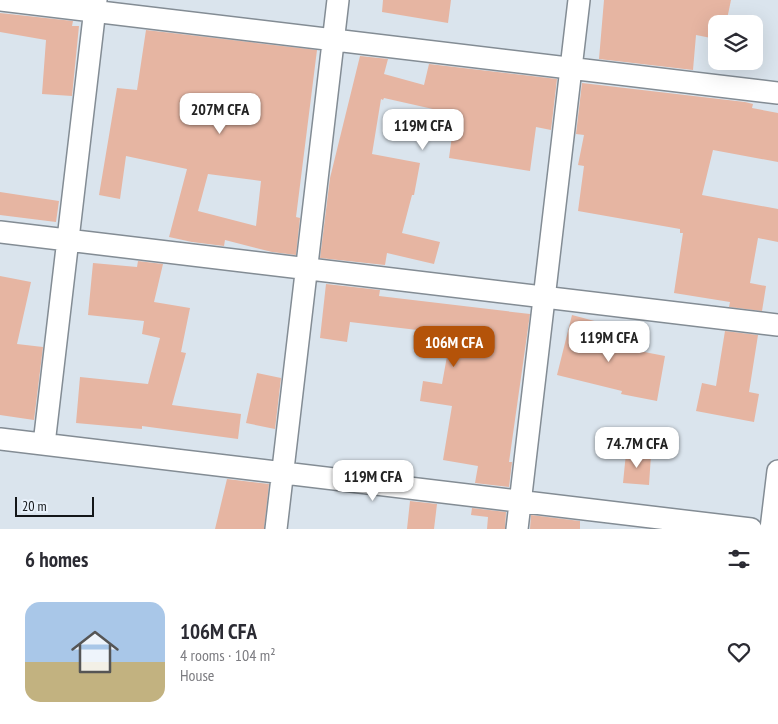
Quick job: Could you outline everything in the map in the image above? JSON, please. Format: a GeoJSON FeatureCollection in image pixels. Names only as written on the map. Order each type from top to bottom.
{"type":"FeatureCollection","features":[{"type":"Feature","properties":{"kind":"street"},"geometry":{"type":"LineString","coordinates":[[0,0],[95,6],[334,40],[778,93]]}},
{"type":"Feature","properties":{"kind":"street"},"geometry":{"type":"LineString","coordinates":[[276,529],[338,0]]}},
{"type":"Feature","properties":{"kind":"street"},"geometry":{"type":"LineString","coordinates":[[517,529],[579,0]]}},
{"type":"Feature","properties":{"kind":"street"},"geometry":{"type":"LineString","coordinates":[[44,444],[95,6]]}},
{"type":"Feature","properties":{"kind":"street"},"geometry":{"type":"LineString","coordinates":[[0,232],[778,325]]}},
{"type":"Feature","properties":{"kind":"street"},"geometry":{"type":"LineString","coordinates":[[0,439],[751,529]]}},
{"type":"Feature","properties":{"kind":"street"},"geometry":{"type":"LineString","coordinates":[[771,529],[778,470]]}},
{"type":"Feature","properties":{"kind":"building"},"geometry":{"type":"Polygon","coordinates":[[[383,0],[451,0],[448,23],[382,12],[383,0]]]}},
{"type":"Feature","properties":{"kind":"building"},"geometry":{"type":"Polygon","coordinates":[[[604,0],[731,0],[728,15],[708,15],[708,37],[696,35],[693,70],[599,59],[604,0]]]}},
{"type":"Feature","properties":{"kind":"building"},"geometry":{"type":"Polygon","coordinates":[[[0,13],[73,21],[72,26],[79,26],[72,96],[42,94],[46,40],[0,32],[0,13]]]}},
{"type":"Feature","properties":{"kind":"building"},"geometry":{"type":"Polygon","coordinates":[[[146,30],[317,50],[296,217],[300,218],[296,255],[272,252],[225,240],[224,246],[169,237],[187,169],[126,156],[120,199],[99,195],[117,88],[137,90],[146,30]],[[208,174],[198,211],[256,226],[261,181],[208,174]]]}},
{"type":"Feature","properties":{"kind":"building"},"geometry":{"type":"Polygon","coordinates":[[[360,56],[388,59],[384,74],[424,85],[429,64],[557,79],[551,130],[536,127],[530,171],[449,158],[455,114],[384,98],[383,100],[381,99],[372,154],[420,163],[414,195],[412,195],[402,233],[440,242],[434,264],[387,253],[385,265],[320,258],[330,178],[360,56]]]}},
{"type":"Feature","properties":{"kind":"building"},"geometry":{"type":"Polygon","coordinates":[[[582,83],[745,102],[753,104],[752,108],[778,113],[778,162],[713,150],[702,195],[778,209],[778,242],[758,238],[750,283],[766,286],[762,311],[729,307],[730,302],[674,293],[683,233],[680,233],[680,229],[578,211],[584,166],[578,165],[584,135],[576,134],[582,83]]]}},
{"type":"Feature","properties":{"kind":"building"},"geometry":{"type":"Polygon","coordinates":[[[0,192],[59,201],[56,222],[0,215],[0,192]]]}},
{"type":"Feature","properties":{"kind":"building"},"geometry":{"type":"Polygon","coordinates":[[[138,261],[163,264],[154,302],[190,308],[181,352],[186,353],[172,405],[241,414],[238,439],[142,426],[142,429],[76,423],[80,377],[148,384],[160,338],[142,334],[144,321],[88,315],[93,263],[137,267],[138,261]]]}},
{"type":"Feature","properties":{"kind":"building"},"geometry":{"type":"Polygon","coordinates":[[[0,276],[31,282],[17,344],[43,347],[34,420],[0,415],[0,276]]]}},
{"type":"Feature","properties":{"kind":"building"},"geometry":{"type":"Polygon","coordinates":[[[326,284],[380,290],[379,296],[530,314],[509,462],[512,462],[509,487],[475,483],[478,466],[443,460],[452,406],[420,401],[423,381],[442,384],[451,334],[350,322],[347,342],[320,338],[326,284]]]}},
{"type":"Feature","properties":{"kind":"building"},"geometry":{"type":"Polygon","coordinates":[[[572,315],[602,323],[598,343],[665,356],[657,401],[621,394],[622,391],[557,375],[572,315]]]}},
{"type":"Feature","properties":{"kind":"building"},"geometry":{"type":"Polygon","coordinates":[[[725,331],[758,335],[749,392],[759,394],[754,422],[696,411],[702,383],[716,386],[725,331]]]}},
{"type":"Feature","properties":{"kind":"building"},"geometry":{"type":"Polygon","coordinates":[[[257,373],[281,378],[275,429],[246,423],[257,373]]]}},
{"type":"Feature","properties":{"kind":"building"},"geometry":{"type":"Polygon","coordinates":[[[626,453],[651,455],[649,485],[623,483],[626,453]]]}},
{"type":"Feature","properties":{"kind":"building"},"geometry":{"type":"Polygon","coordinates":[[[227,479],[269,484],[264,529],[215,529],[227,479]]]}},
{"type":"Feature","properties":{"kind":"building"},"geometry":{"type":"Polygon","coordinates":[[[410,501],[437,504],[434,529],[407,529],[410,501]]]}},
{"type":"Feature","properties":{"kind":"building"},"geometry":{"type":"Polygon","coordinates":[[[472,508],[506,512],[505,529],[487,529],[488,517],[471,515],[472,508]]]}},
{"type":"Feature","properties":{"kind":"building"},"geometry":{"type":"Polygon","coordinates":[[[531,515],[580,521],[580,529],[530,529],[531,515]]]}}]}
